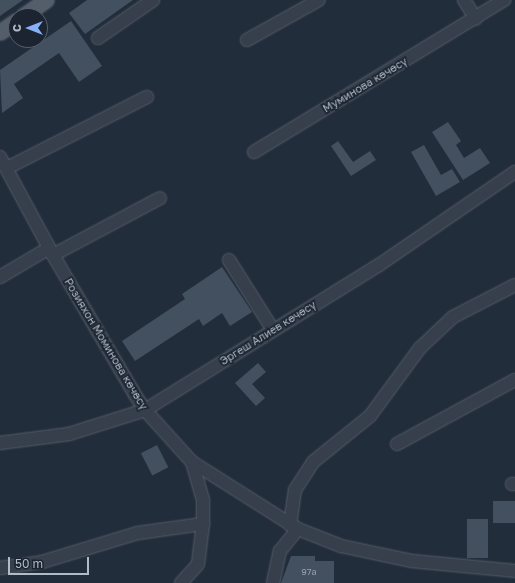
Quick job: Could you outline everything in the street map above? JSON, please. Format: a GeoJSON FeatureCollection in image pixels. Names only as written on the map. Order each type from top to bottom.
{"type":"FeatureCollection","features":[{"type":"Feature","properties":{"kind":"main road"},"geometry":{"type":"LineString","coordinates":[[34,8],[46,0]]}},
{"type":"Feature","properties":{"kind":"street"},"geometry":{"type":"LineString","coordinates":[[98,38],[153,0]]}},
{"type":"Feature","properties":{"kind":"street"},"geometry":{"type":"LineString","coordinates":[[247,40],[319,0]]}},
{"type":"Feature","properties":{"kind":"street"},"geometry":{"type":"LineString","coordinates":[[464,0],[476,19]]}},
{"type":"Feature","properties":{"kind":"street","name":"Муминова көчөсү"},"geometry":{"type":"LineString","coordinates":[[254,152],[476,19],[504,0]]}},
{"type":"Feature","properties":{"kind":"street"},"geometry":{"type":"LineString","coordinates":[[7,168],[147,97]]}},
{"type":"Feature","properties":{"kind":"street","name":"Розияхон Моминова көчөсү"},"geometry":{"type":"LineString","coordinates":[[0,157],[51,252],[145,410],[192,462],[294,527],[341,546],[412,561],[515,571]]}},
{"type":"Feature","properties":{"kind":"street","name":"Эргеш Алиев көчөсү"},"geometry":{"type":"LineString","coordinates":[[0,443],[69,434],[145,410],[379,265],[515,172]]}},
{"type":"Feature","properties":{"kind":"street"},"geometry":{"type":"LineString","coordinates":[[0,277],[160,198]]}},
{"type":"Feature","properties":{"kind":"street"},"geometry":{"type":"LineString","coordinates":[[229,260],[273,330]]}},
{"type":"Feature","properties":{"kind":"street"},"geometry":{"type":"LineString","coordinates":[[273,583],[280,552],[294,527],[295,490],[313,462],[370,416],[420,348],[453,317],[515,285]]}},
{"type":"Feature","properties":{"kind":"street"},"geometry":{"type":"LineString","coordinates":[[397,444],[515,380]]}},
{"type":"Feature","properties":{"kind":"street"},"geometry":{"type":"LineString","coordinates":[[181,583],[198,564],[203,524],[203,500],[192,462]]}},
{"type":"Feature","properties":{"kind":"street"},"geometry":{"type":"LineString","coordinates":[[0,568],[42,562],[138,533],[203,524]]}},
{"type":"Feature","properties":{"kind":"building"},"geometry":{"type":"Polygon","coordinates":[[[0,0],[23,0],[12,8],[8,8],[8,10],[0,16],[0,0]]]}},
{"type":"Feature","properties":{"kind":"building"},"geometry":{"type":"Polygon","coordinates":[[[87,0],[133,0],[85,34],[69,13],[87,0]]]}},
{"type":"Feature","properties":{"kind":"building"},"geometry":{"type":"Polygon","coordinates":[[[71,21],[102,66],[79,82],[59,53],[14,84],[23,98],[2,113],[0,70],[32,48],[48,48],[48,37],[71,21]]]}},
{"type":"Feature","properties":{"kind":"building"},"geometry":{"type":"Polygon","coordinates":[[[448,122],[461,141],[456,145],[464,158],[480,148],[490,163],[463,180],[432,132],[448,122]]]}},
{"type":"Feature","properties":{"kind":"building"},"geometry":{"type":"Polygon","coordinates":[[[338,141],[353,162],[370,151],[376,160],[351,176],[331,146],[338,141]]]}},
{"type":"Feature","properties":{"kind":"building"},"geometry":{"type":"Polygon","coordinates":[[[424,145],[441,175],[452,169],[460,182],[436,196],[411,152],[424,145]]]}},
{"type":"Feature","properties":{"kind":"building"},"geometry":{"type":"Polygon","coordinates":[[[222,267],[252,312],[230,326],[222,313],[203,326],[199,319],[135,361],[122,341],[185,299],[182,294],[222,267]]]}},
{"type":"Feature","properties":{"kind":"building"},"geometry":{"type":"Polygon","coordinates":[[[258,363],[266,372],[252,384],[265,398],[256,406],[235,383],[258,363]]]}},
{"type":"Feature","properties":{"kind":"building"},"geometry":{"type":"Polygon","coordinates":[[[157,445],[168,467],[152,475],[141,453],[157,445]]]}},
{"type":"Feature","properties":{"kind":"building"},"geometry":{"type":"Polygon","coordinates":[[[493,501],[515,501],[515,523],[493,523],[493,501]]]}},
{"type":"Feature","properties":{"kind":"building"},"geometry":{"type":"Polygon","coordinates":[[[467,519],[488,519],[488,558],[467,558],[467,519]]]}},
{"type":"Feature","properties":{"kind":"building"},"geometry":{"type":"Polygon","coordinates":[[[291,556],[315,556],[315,561],[334,561],[334,583],[281,583],[291,556]]]}}]}
